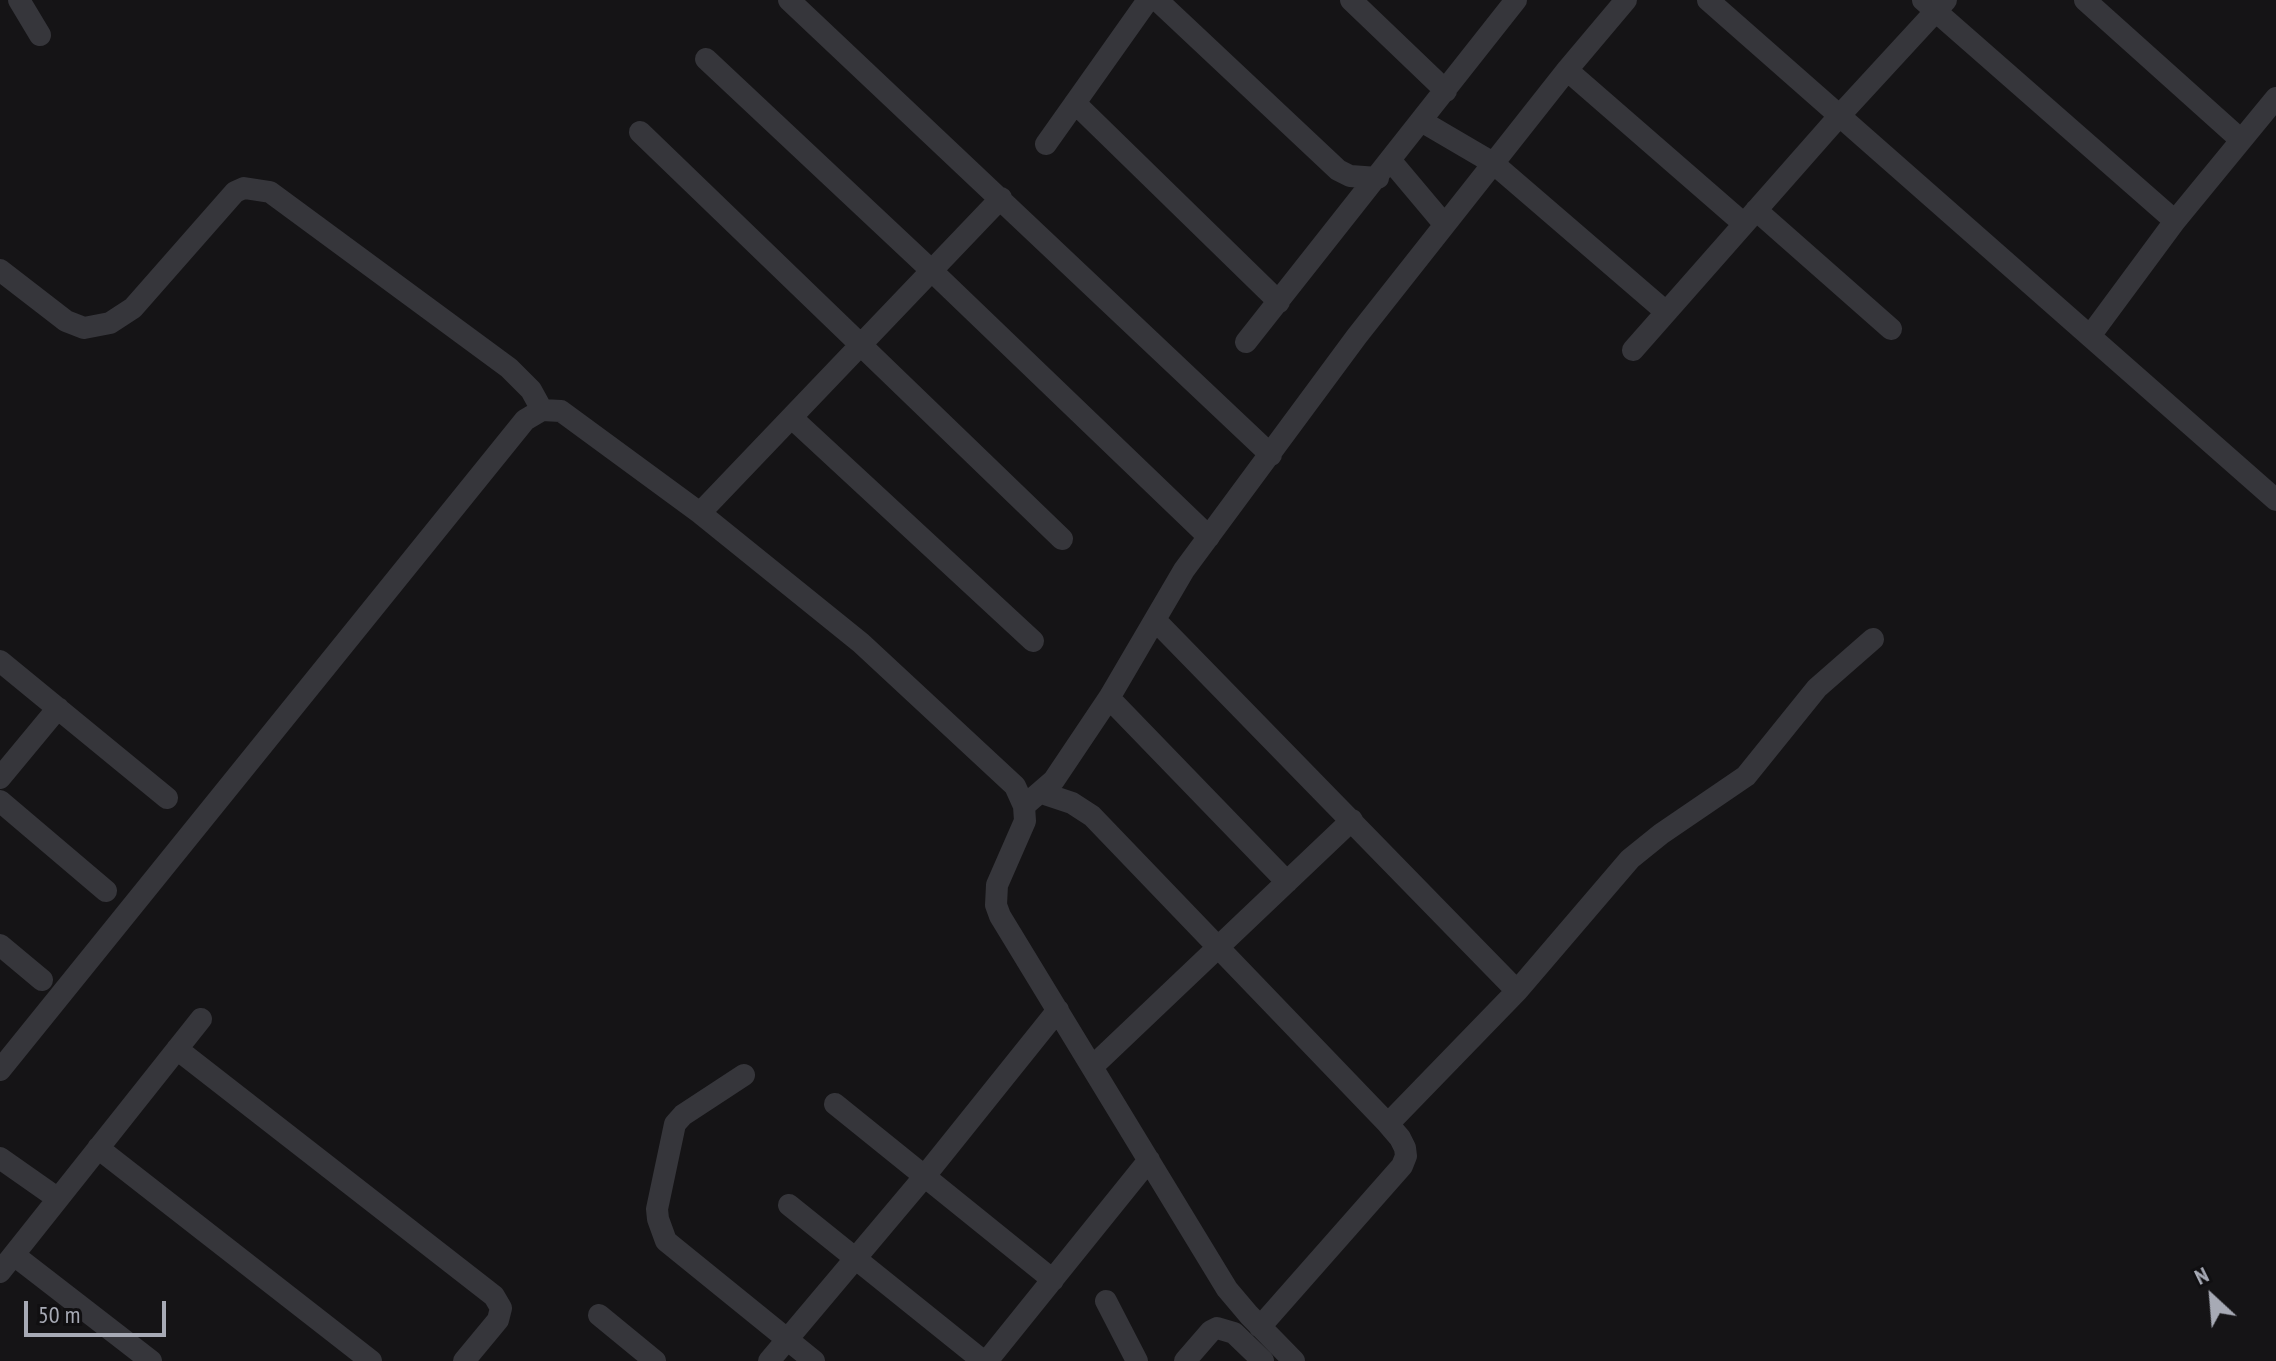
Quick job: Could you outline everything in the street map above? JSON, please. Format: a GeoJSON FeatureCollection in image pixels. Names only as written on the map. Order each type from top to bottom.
{"type":"FeatureCollection","features":[{"type":"Feature","properties":{"kind":"street"},"geometry":{"type":"LineString","coordinates":[[19,0],[40,35]]}},
{"type":"Feature","properties":{"kind":"street"},"geometry":{"type":"LineString","coordinates":[[789,0],[1271,455]]}},
{"type":"Feature","properties":{"kind":"street"},"geometry":{"type":"LineString","coordinates":[[1046,144],[1148,0]]}},
{"type":"Feature","properties":{"kind":"street"},"geometry":{"type":"LineString","coordinates":[[1157,0],[1338,170],[1350,176],[1384,170]]}},
{"type":"Feature","properties":{"kind":"street"},"geometry":{"type":"LineString","coordinates":[[1351,0],[1446,91]]}},
{"type":"Feature","properties":{"kind":"street"},"geometry":{"type":"LineString","coordinates":[[1246,342],[1423,122],[1516,0]]}},
{"type":"Feature","properties":{"kind":"street"},"geometry":{"type":"LineString","coordinates":[[1294,1361],[1227,1289],[1000,916],[996,905],[997,885],[1033,799],[1054,780],[1109,698],[1184,570],[1357,336],[1626,0]]}},
{"type":"Feature","properties":{"kind":"street"},"geometry":{"type":"LineString","coordinates":[[1708,0],[2276,500]]}},
{"type":"Feature","properties":{"kind":"street"},"geometry":{"type":"LineString","coordinates":[[2085,0],[2241,140]]}},
{"type":"Feature","properties":{"kind":"street"},"geometry":{"type":"LineString","coordinates":[[1633,350],[1935,4],[2175,221]]}},
{"type":"Feature","properties":{"kind":"street"},"geometry":{"type":"LineString","coordinates":[[706,59],[1209,537]]}},
{"type":"Feature","properties":{"kind":"street"},"geometry":{"type":"LineString","coordinates":[[1567,70],[1891,329]]}},
{"type":"Feature","properties":{"kind":"street"},"geometry":{"type":"LineString","coordinates":[[2090,336],[2175,221],[2276,98]]}},
{"type":"Feature","properties":{"kind":"street"},"geometry":{"type":"LineString","coordinates":[[1075,103],[1279,302]]}},
{"type":"Feature","properties":{"kind":"street"},"geometry":{"type":"LineString","coordinates":[[1423,122],[1493,163],[1666,312]]}},
{"type":"Feature","properties":{"kind":"street"},"geometry":{"type":"LineString","coordinates":[[640,132],[1062,539]]}},
{"type":"Feature","properties":{"kind":"street"},"geometry":{"type":"LineString","coordinates":[[1384,170],[1444,224]]}},
{"type":"Feature","properties":{"kind":"street"},"geometry":{"type":"LineString","coordinates":[[0,270],[75,325],[110,323],[133,308],[224,201],[244,188],[270,192],[509,368],[531,390],[542,410]]}},
{"type":"Feature","properties":{"kind":"street"},"geometry":{"type":"LineString","coordinates":[[700,513],[1001,198]]}},
{"type":"Feature","properties":{"kind":"street"},"geometry":{"type":"LineString","coordinates":[[0,1070],[525,420],[542,410],[561,411],[700,513],[861,643],[1033,799],[1072,803],[1092,816],[1400,1138],[1406,1156],[1402,1166],[1260,1327]]}},
{"type":"Feature","properties":{"kind":"street"},"geometry":{"type":"LineString","coordinates":[[792,418],[1033,641]]}},
{"type":"Feature","properties":{"kind":"street"},"geometry":{"type":"LineString","coordinates":[[1155,620],[1517,991]]}},
{"type":"Feature","properties":{"kind":"street"},"geometry":{"type":"LineString","coordinates":[[1388,1124],[1517,991],[1630,859],[1746,776],[1817,688],[1873,639]]}},
{"type":"Feature","properties":{"kind":"street"},"geometry":{"type":"LineString","coordinates":[[0,661],[167,798]]}},
{"type":"Feature","properties":{"kind":"street"},"geometry":{"type":"LineString","coordinates":[[1109,698],[1287,882]]}},
{"type":"Feature","properties":{"kind":"street"},"geometry":{"type":"LineString","coordinates":[[0,778],[58,708]]}},
{"type":"Feature","properties":{"kind":"street"},"geometry":{"type":"LineString","coordinates":[[0,801],[106,891]]}},
{"type":"Feature","properties":{"kind":"street"},"geometry":{"type":"LineString","coordinates":[[1092,1067],[1352,820]]}},
{"type":"Feature","properties":{"kind":"street"},"geometry":{"type":"LineString","coordinates":[[0,945],[42,980]]}},
{"type":"Feature","properties":{"kind":"street"},"geometry":{"type":"LineString","coordinates":[[769,1361],[924,1177],[1058,1010]]}},
{"type":"Feature","properties":{"kind":"street"},"geometry":{"type":"LineString","coordinates":[[151,1361],[7,1263],[201,1019]]}},
{"type":"Feature","properties":{"kind":"street"},"geometry":{"type":"LineString","coordinates":[[177,1049],[494,1296],[501,1308],[498,1320],[464,1361]]}},
{"type":"Feature","properties":{"kind":"street"},"geometry":{"type":"LineString","coordinates":[[744,1075],[683,1115],[675,1124],[657,1209],[658,1219],[666,1241],[814,1361]]}},
{"type":"Feature","properties":{"kind":"street"},"geometry":{"type":"LineString","coordinates":[[835,1104],[1053,1280]]}},
{"type":"Feature","properties":{"kind":"street"},"geometry":{"type":"LineString","coordinates":[[98,1148],[371,1361]]}},
{"type":"Feature","properties":{"kind":"street"},"geometry":{"type":"LineString","coordinates":[[0,1158],[57,1198]]}},
{"type":"Feature","properties":{"kind":"street"},"geometry":{"type":"LineString","coordinates":[[789,1205],[855,1258],[995,1357],[1149,1160]]}},
{"type":"Feature","properties":{"kind":"street"},"geometry":{"type":"LineString","coordinates":[[1106,1301],[1137,1361]]}},
{"type":"Feature","properties":{"kind":"street"},"geometry":{"type":"LineString","coordinates":[[599,1315],[655,1361]]}},
{"type":"Feature","properties":{"kind":"street"},"geometry":{"type":"LineString","coordinates":[[1185,1361],[1217,1328],[1234,1333],[1263,1361]]}}]}
